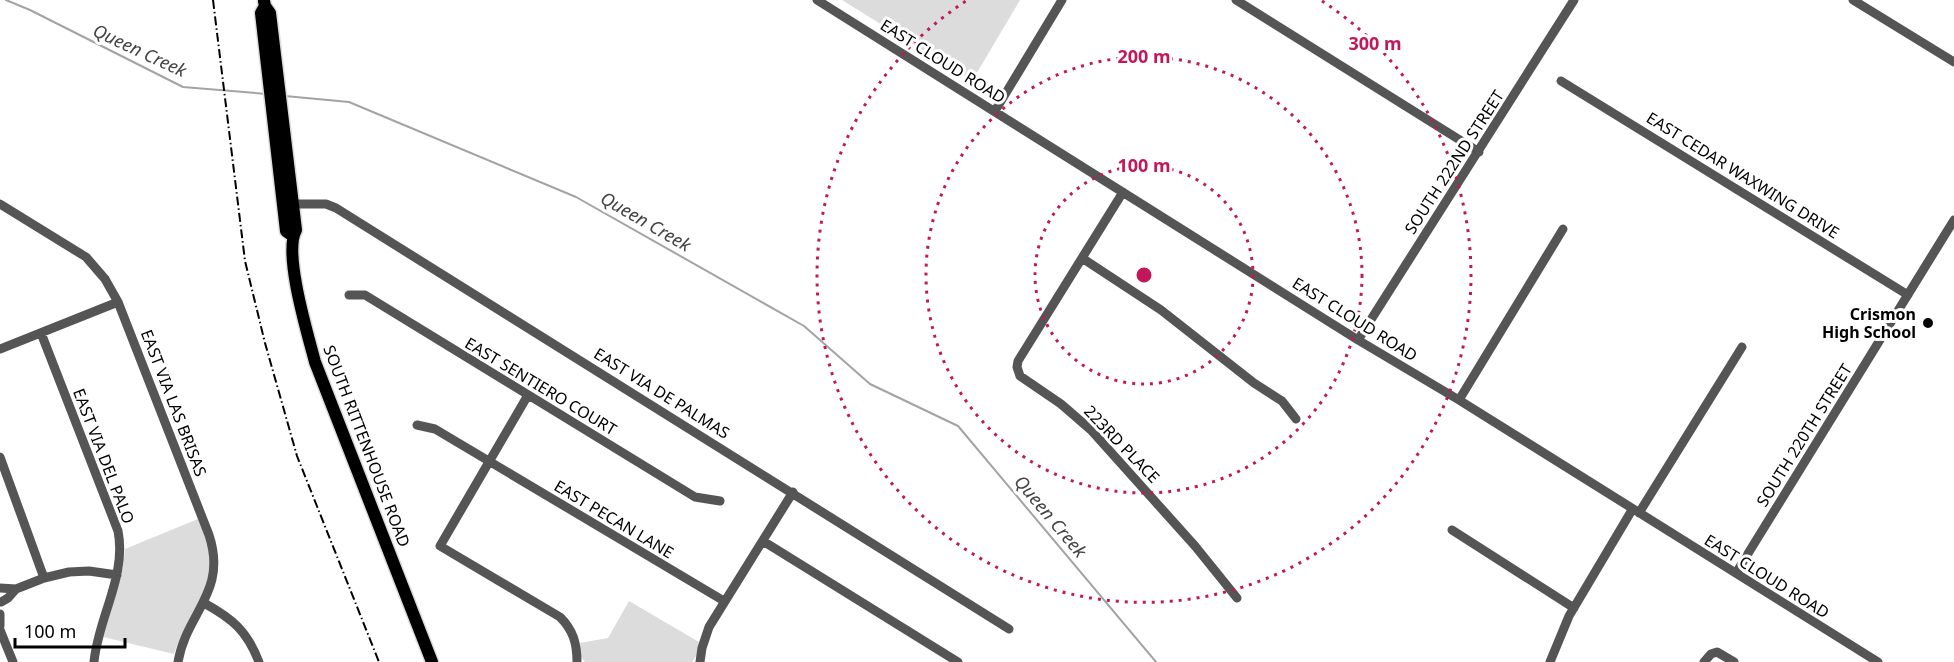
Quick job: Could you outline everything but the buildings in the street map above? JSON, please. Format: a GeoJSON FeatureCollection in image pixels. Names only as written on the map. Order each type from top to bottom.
{"type":"FeatureCollection","features":[{"type":"Feature","properties":{"kind":"main road","name":"SOUTH RITTENHOUSE ROAD"},"geometry":{"type":"LineString","coordinates":[[264,3],[261,13],[272,74],[280,141],[286,231],[293,236]]}},
{"type":"Feature","properties":{"kind":"main road","name":"SOUTH RITTENHOUSE ROAD"},"geometry":{"type":"LineString","coordinates":[[280,141],[293,204],[297,287],[315,362],[432,662]]}},
{"type":"Feature","properties":{"kind":"street","name":"EAST CLOUD ROAD"},"geometry":{"type":"LineString","coordinates":[[817,0],[1358,340],[1459,400],[1878,662]]}},
{"type":"Feature","properties":{"kind":"street"},"geometry":{"type":"LineString","coordinates":[[995,111],[1062,0]]}},
{"type":"Feature","properties":{"kind":"street"},"geometry":{"type":"LineString","coordinates":[[1236,0],[1479,152]]}},
{"type":"Feature","properties":{"kind":"street","name":"SOUTH 222ND STREET"},"geometry":{"type":"LineString","coordinates":[[1358,340],[1574,0]]}},
{"type":"Feature","properties":{"kind":"street"},"geometry":{"type":"LineString","coordinates":[[1853,0],[1954,62]]}},
{"type":"Feature","properties":{"kind":"street","name":"EAST CEDAR WAXWING DRIVE"},"geometry":{"type":"LineString","coordinates":[[1561,81],[1908,295]]}},
{"type":"Feature","properties":{"kind":"street","name":"223RD PLACE"},"geometry":{"type":"LineString","coordinates":[[1123,192],[1018,361],[1017,367],[1020,376],[1091,430],[1156,501],[1238,598]]}},
{"type":"Feature","properties":{"kind":"street","name":"EAST VIA LAS BRISAS"},"geometry":{"type":"LineString","coordinates":[[0,204],[79,251],[99,271],[118,302],[214,554],[211,587],[186,637],[178,662]]}},
{"type":"Feature","properties":{"kind":"street","name":"EAST VIA DE PALMAS"},"geometry":{"type":"LineString","coordinates":[[293,204],[326,204],[336,208],[1009,629]]}},
{"type":"Feature","properties":{"kind":"street","name":"SOUTH 220TH STREET"},"geometry":{"type":"LineString","coordinates":[[1736,573],[1954,220]]}},
{"type":"Feature","properties":{"kind":"street"},"geometry":{"type":"LineString","coordinates":[[1459,400],[1563,230]]}},
{"type":"Feature","properties":{"kind":"street"},"geometry":{"type":"LineString","coordinates":[[1082,258],[1161,310],[1254,383],[1282,401],[1296,419]]}},
{"type":"Feature","properties":{"kind":"street","name":"EAST SENTIERO COURT"},"geometry":{"type":"LineString","coordinates":[[349,295],[365,295],[695,497],[720,501]]}},
{"type":"Feature","properties":{"kind":"street"},"geometry":{"type":"LineString","coordinates":[[0,349],[118,302]]}},
{"type":"Feature","properties":{"kind":"street","name":"EAST VIA DEL PALO"},"geometry":{"type":"LineString","coordinates":[[41,333],[118,531],[121,550],[117,575],[99,631],[94,662]]}},
{"type":"Feature","properties":{"kind":"street"},"geometry":{"type":"LineString","coordinates":[[1550,662],[1574,608],[1742,346]]}},
{"type":"Feature","properties":{"kind":"street"},"geometry":{"type":"LineString","coordinates":[[528,396],[440,546],[560,617],[568,625],[575,638],[577,662]]}},
{"type":"Feature","properties":{"kind":"street","name":"EAST PECAN LANE"},"geometry":{"type":"LineString","coordinates":[[417,425],[435,429],[724,601]]}},
{"type":"Feature","properties":{"kind":"street"},"geometry":{"type":"LineString","coordinates":[[0,457],[44,578]]}},
{"type":"Feature","properties":{"kind":"street"},"geometry":{"type":"LineString","coordinates":[[700,662],[704,639],[709,627],[793,492]]}},
{"type":"Feature","properties":{"kind":"street"},"geometry":{"type":"LineString","coordinates":[[1452,530],[1574,608]]}},
{"type":"Feature","properties":{"kind":"street"},"geometry":{"type":"LineString","coordinates":[[763,541],[958,662]]}},
{"type":"Feature","properties":{"kind":"street"},"geometry":{"type":"LineString","coordinates":[[0,588],[16,589],[44,578],[79,572],[117,575]]}},
{"type":"Feature","properties":{"kind":"street"},"geometry":{"type":"LineString","coordinates":[[0,601],[8,598],[16,589]]}},
{"type":"Feature","properties":{"kind":"street"},"geometry":{"type":"LineString","coordinates":[[204,603],[222,613],[241,629],[253,646],[259,662]]}},
{"type":"Feature","properties":{"kind":"street"},"geometry":{"type":"LineString","coordinates":[[0,615],[0,628],[13,662]]}},
{"type":"Feature","properties":{"kind":"street"},"geometry":{"type":"LineString","coordinates":[[1704,662],[1717,652],[1734,662]]}},
{"type":"Feature","properties":{"kind":"shaded area"},"geometry":{"type":"Polygon","coordinates":[[[842,0],[1020,0],[972,81],[842,0]]]}},
{"type":"Feature","properties":{"kind":"shaded area"},"geometry":{"type":"Polygon","coordinates":[[[198,519],[209,550],[208,578],[174,654],[103,637],[122,572],[125,549],[198,519]]]}},
{"type":"Feature","properties":{"kind":"shaded area"},"geometry":{"type":"Polygon","coordinates":[[[629,601],[699,642],[697,655],[692,662],[585,662],[581,657],[580,643],[608,638],[629,601]]]}},
{"type":"Feature","properties":{"kind":"waterway","name":"Queen Creek"},"geometry":{"type":"LineString","coordinates":[[6,0],[183,87],[267,94]]}},
{"type":"Feature","properties":{"kind":"waterway","name":"Queen Creek"},"geometry":{"type":"LineString","coordinates":[[285,96],[349,102],[576,197],[804,326],[870,384],[958,426],[1156,662]]}},
{"type":"Feature","properties":{"kind":"railway"},"geometry":{"type":"LineString","coordinates":[[213,0],[245,261],[265,343],[297,456],[379,662]]}},
{"type":"Feature","properties":{"kind":"place","name":"Crismon High School"},"geometry":{"type":"Point","coordinates":[1928,323]}}]}
